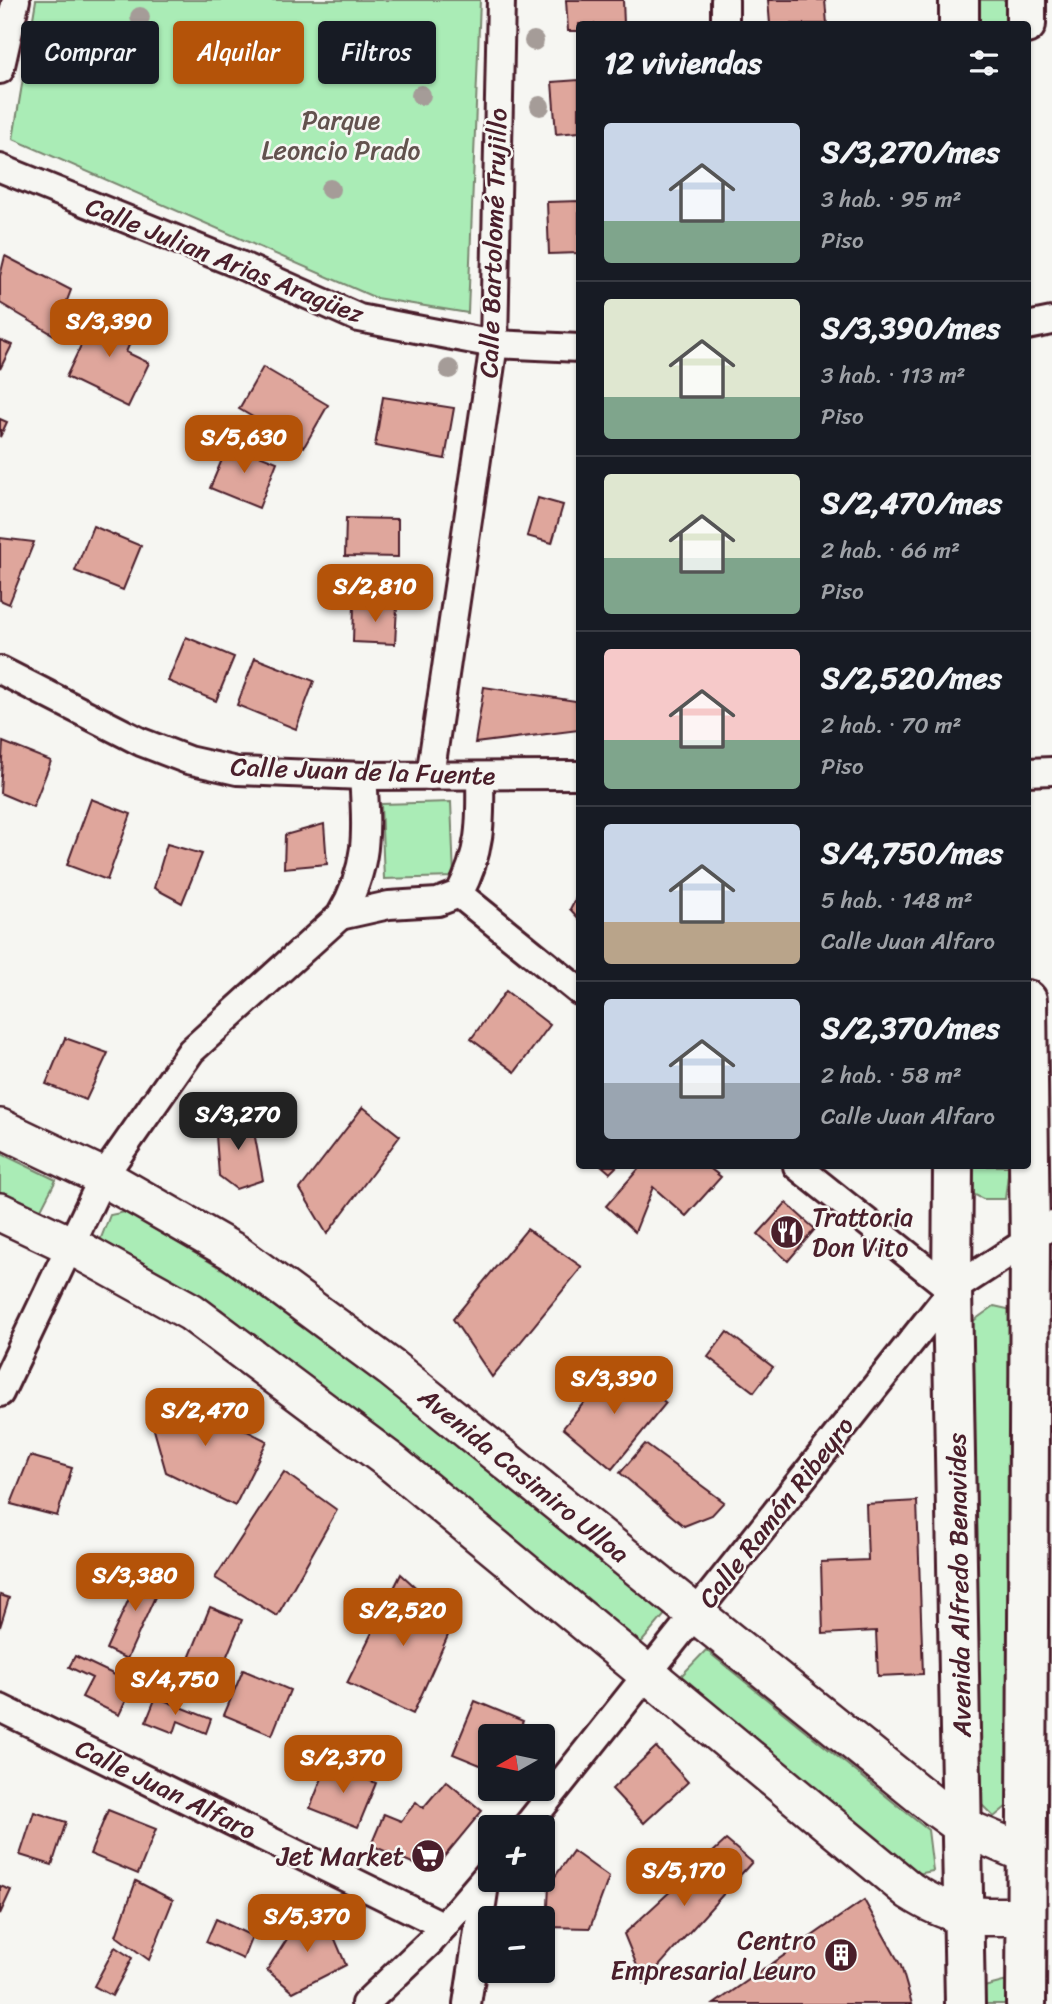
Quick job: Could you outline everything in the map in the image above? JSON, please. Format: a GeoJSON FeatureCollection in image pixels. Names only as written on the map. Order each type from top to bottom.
{"type":"FeatureCollection","features":[{"type":"Feature","properties":{"kind":"main road"},"geometry":{"type":"LineString","coordinates":[[959,0],[959,21]]}},
{"type":"Feature","properties":{"kind":"main road"},"geometry":{"type":"LineString","coordinates":[[1026,0],[1026,21]]}},
{"type":"Feature","properties":{"kind":"main road"},"geometry":{"type":"LineString","coordinates":[[1026,2004],[1026,1854],[1041,1234],[1031,1067]]}},
{"type":"Feature","properties":{"kind":"main road","name":"Avenida Casimiro Ulloa"},"geometry":{"type":"LineString","coordinates":[[0,1128],[103,1177],[245,1260],[391,1368],[963,1827],[1026,1854]]}},
{"type":"Feature","properties":{"kind":"main road","name":"Avenida Alfredo Benavides"},"geometry":{"type":"LineString","coordinates":[[953,1169],[952,1290],[965,2004]]}},
{"type":"Feature","properties":{"kind":"main road"},"geometry":{"type":"LineString","coordinates":[[0,1212],[69,1245],[191,1312],[390,1461],[648,1672],[891,1878],[937,1908],[963,1917],[1026,1916]]}},
{"type":"Feature","properties":{"kind":"street"},"geometry":{"type":"LineString","coordinates":[[0,70],[16,0]]}},
{"type":"Feature","properties":{"kind":"street","name":"Calle Bartolomé Trujillo"},"geometry":{"type":"LineString","coordinates":[[430,776],[494,344],[501,0]]}},
{"type":"Feature","properties":{"kind":"street"},"geometry":{"type":"LineString","coordinates":[[725,0],[725,21]]}},
{"type":"Feature","properties":{"kind":"street","name":"Calle Julian Arias Aragüez"},"geometry":{"type":"LineString","coordinates":[[0,168],[240,265],[359,318],[494,344],[576,348]]}},
{"type":"Feature","properties":{"kind":"street"},"geometry":{"type":"LineString","coordinates":[[1031,325],[1052,321]]}},
{"type":"Feature","properties":{"kind":"street","name":"Calle Juan de la Fuente"},"geometry":{"type":"LineString","coordinates":[[0,670],[141,742],[188,760],[237,771],[363,776],[576,775]]}},
{"type":"Feature","properties":{"kind":"street"},"geometry":{"type":"LineString","coordinates":[[1031,772],[1052,771]]}},
{"type":"Feature","properties":{"kind":"street"},"geometry":{"type":"LineString","coordinates":[[0,1393],[103,1177],[191,1051],[341,916],[357,889],[363,866],[367,828],[363,776]]}},
{"type":"Feature","properties":{"kind":"street"},"geometry":{"type":"LineString","coordinates":[[341,916],[389,905],[438,902],[459,894],[473,866],[480,835],[480,776]]}},
{"type":"Feature","properties":{"kind":"street"},"geometry":{"type":"LineString","coordinates":[[459,894],[576,989]]}},
{"type":"Feature","properties":{"kind":"street"},"geometry":{"type":"LineString","coordinates":[[801,1169],[952,1290]]}},
{"type":"Feature","properties":{"kind":"street","name":"Calle Ramón Ribeyro"},"geometry":{"type":"LineString","coordinates":[[535,1815],[952,1290],[1041,1234]]}},
{"type":"Feature","properties":{"kind":"street","name":"Calle Juan Alfaro"},"geometry":{"type":"LineString","coordinates":[[0,1708],[444,1926]]}},
{"type":"Feature","properties":{"kind":"street"},"geometry":{"type":"LineString","coordinates":[[365,2004],[444,1926],[478,1886]]}},
{"type":"Feature","properties":{"kind":"street"},"geometry":{"type":"LineString","coordinates":[[467,2004],[485,1892]]}},
{"type":"Feature","properties":{"kind":"green space","name":"Parque Leoncio Prado"},"geometry":{"type":"Polygon","coordinates":[[[36,0],[480,0],[468,313],[376,298],[13,139],[22,84],[159,84],[159,21],[33,21],[36,0]]]}},
{"type":"Feature","properties":{"kind":"green space"},"geometry":{"type":"Polygon","coordinates":[[[973,0],[1009,0],[1009,21],[973,21],[973,0]]]}},
{"type":"Feature","properties":{"kind":"green space"},"geometry":{"type":"Polygon","coordinates":[[[451,802],[454,877],[384,879],[381,804],[451,802]]]}},
{"type":"Feature","properties":{"kind":"green space"},"geometry":{"type":"Polygon","coordinates":[[[0,1153],[56,1180],[36,1219],[0,1202],[0,1153]]]}},
{"type":"Feature","properties":{"kind":"green space"},"geometry":{"type":"Polygon","coordinates":[[[967,1169],[1009,1169],[1005,1199],[983,1199],[967,1191],[967,1169]]]}},
{"type":"Feature","properties":{"kind":"green space"},"geometry":{"type":"Polygon","coordinates":[[[125,1212],[290,1309],[667,1612],[640,1644],[221,1309],[108,1256],[101,1238],[110,1215],[125,1212]]]}},
{"type":"Feature","properties":{"kind":"green space"},"geometry":{"type":"Polygon","coordinates":[[[994,1306],[1012,1310],[1013,1801],[994,1817],[975,1798],[969,1324],[994,1306]]]}},
{"type":"Feature","properties":{"kind":"green space"},"geometry":{"type":"Polygon","coordinates":[[[706,1650],[928,1830],[933,1871],[912,1875],[680,1677],[706,1650]]]}},
{"type":"Feature","properties":{"kind":"green space"},"geometry":{"type":"Polygon","coordinates":[[[1007,1981],[1008,2004],[984,2004],[984,1987],[1007,1981]]]}},
{"type":"Feature","properties":{"kind":"building"},"geometry":{"type":"Polygon","coordinates":[[[566,0],[623,0],[624,21],[576,21],[576,31],[568,31],[566,0]]]}},
{"type":"Feature","properties":{"kind":"building"},"geometry":{"type":"Polygon","coordinates":[[[768,0],[825,0],[827,21],[770,21],[768,0]]]}},
{"type":"Feature","properties":{"kind":"building"},"geometry":{"type":"Polygon","coordinates":[[[576,80],[576,132],[556,134],[552,82],[576,80]]]}},
{"type":"Feature","properties":{"kind":"building"},"geometry":{"type":"Polygon","coordinates":[[[576,201],[576,253],[549,254],[547,202],[576,201]]]}},
{"type":"Feature","properties":{"kind":"building"},"geometry":{"type":"Polygon","coordinates":[[[5,256],[71,290],[54,335],[0,303],[0,276],[5,256]]]}},
{"type":"Feature","properties":{"kind":"building"},"geometry":{"type":"Polygon","coordinates":[[[99,307],[138,325],[126,352],[149,363],[128,407],[66,377],[99,307]]]}},
{"type":"Feature","properties":{"kind":"building"},"geometry":{"type":"Polygon","coordinates":[[[0,340],[12,345],[0,369],[0,340]]]}},
{"type":"Feature","properties":{"kind":"building"},"geometry":{"type":"Polygon","coordinates":[[[263,367],[328,405],[304,447],[239,409],[263,367]]]}},
{"type":"Feature","properties":{"kind":"building"},"geometry":{"type":"Polygon","coordinates":[[[383,397],[454,408],[445,459],[375,446],[383,397]]]}},
{"type":"Feature","properties":{"kind":"building"},"geometry":{"type":"Polygon","coordinates":[[[0,419],[7,422],[0,437],[0,419]]]}},
{"type":"Feature","properties":{"kind":"building"},"geometry":{"type":"Polygon","coordinates":[[[229,443],[277,462],[259,508],[210,488],[229,443]]]}},
{"type":"Feature","properties":{"kind":"building"},"geometry":{"type":"Polygon","coordinates":[[[538,498],[563,505],[552,543],[527,536],[538,498]]]}},
{"type":"Feature","properties":{"kind":"building"},"geometry":{"type":"Polygon","coordinates":[[[346,518],[398,519],[398,557],[345,556],[346,518]]]}},
{"type":"Feature","properties":{"kind":"building"},"geometry":{"type":"Polygon","coordinates":[[[93,526],[141,546],[123,590],[75,571],[93,526]]]}},
{"type":"Feature","properties":{"kind":"building"},"geometry":{"type":"Polygon","coordinates":[[[0,538],[34,542],[9,604],[0,600],[0,538]]]}},
{"type":"Feature","properties":{"kind":"building"},"geometry":{"type":"Polygon","coordinates":[[[354,605],[397,606],[395,644],[353,642],[354,605]]]}},
{"type":"Feature","properties":{"kind":"building"},"geometry":{"type":"Polygon","coordinates":[[[186,637],[234,657],[216,701],[168,681],[186,637]]]}},
{"type":"Feature","properties":{"kind":"building"},"geometry":{"type":"Polygon","coordinates":[[[255,658],[314,681],[296,729],[237,705],[255,658]]]}},
{"type":"Feature","properties":{"kind":"building"},"geometry":{"type":"Polygon","coordinates":[[[484,687],[576,701],[576,730],[475,743],[484,687]]]}},
{"type":"Feature","properties":{"kind":"building"},"geometry":{"type":"Polygon","coordinates":[[[3,742],[51,761],[33,807],[0,793],[3,742]]]}},
{"type":"Feature","properties":{"kind":"building"},"geometry":{"type":"Polygon","coordinates":[[[91,799],[131,814],[107,880],[67,865],[91,799]]]}},
{"type":"Feature","properties":{"kind":"building"},"geometry":{"type":"Polygon","coordinates":[[[324,824],[327,864],[284,868],[285,835],[324,824]]]}},
{"type":"Feature","properties":{"kind":"building"},"geometry":{"type":"Polygon","coordinates":[[[167,844],[202,854],[182,903],[154,888],[167,844]]]}},
{"type":"Feature","properties":{"kind":"building"},"geometry":{"type":"Polygon","coordinates":[[[576,898],[576,916],[570,909],[576,898]]]}},
{"type":"Feature","properties":{"kind":"building"},"geometry":{"type":"Polygon","coordinates":[[[506,991],[550,1025],[515,1072],[471,1039],[506,991]]]}},
{"type":"Feature","properties":{"kind":"building"},"geometry":{"type":"Polygon","coordinates":[[[65,1038],[108,1053],[86,1100],[46,1084],[65,1038]]]}},
{"type":"Feature","properties":{"kind":"building"},"geometry":{"type":"Polygon","coordinates":[[[363,1107],[400,1136],[327,1234],[300,1189],[363,1107]]]}},
{"type":"Feature","properties":{"kind":"building"},"geometry":{"type":"Polygon","coordinates":[[[251,1116],[263,1180],[236,1189],[219,1176],[215,1122],[251,1116]]]}},
{"type":"Feature","properties":{"kind":"building"},"geometry":{"type":"Polygon","coordinates":[[[638,1169],[711,1169],[721,1177],[686,1216],[653,1187],[635,1232],[606,1206],[638,1169]]]}},
{"type":"Feature","properties":{"kind":"building","name":"Trattoria Don Vito"},"geometry":{"type":"Polygon","coordinates":[[[786,1203],[815,1229],[788,1261],[758,1234],[786,1203]]]}},
{"type":"Feature","properties":{"kind":"building"},"geometry":{"type":"Polygon","coordinates":[[[527,1229],[582,1267],[492,1377],[453,1319],[527,1229]]]}},
{"type":"Feature","properties":{"kind":"building"},"geometry":{"type":"Polygon","coordinates":[[[727,1332],[773,1367],[754,1392],[708,1357],[727,1332]]]}},
{"type":"Feature","properties":{"kind":"building"},"geometry":{"type":"Polygon","coordinates":[[[617,1362],[666,1403],[612,1469],[563,1428],[617,1362]]]}},
{"type":"Feature","properties":{"kind":"building"},"geometry":{"type":"Polygon","coordinates":[[[165,1390],[267,1441],[235,1506],[166,1472],[151,1419],[165,1390]]]}},
{"type":"Feature","properties":{"kind":"building"},"geometry":{"type":"Polygon","coordinates":[[[645,1444],[724,1502],[712,1515],[684,1526],[620,1473],[645,1444]]]}},
{"type":"Feature","properties":{"kind":"building"},"geometry":{"type":"Polygon","coordinates":[[[30,1456],[72,1468],[57,1516],[11,1504],[30,1456]]]}},
{"type":"Feature","properties":{"kind":"building"},"geometry":{"type":"Polygon","coordinates":[[[284,1472],[337,1510],[277,1616],[215,1578],[284,1472]]]}},
{"type":"Feature","properties":{"kind":"building"},"geometry":{"type":"Polygon","coordinates":[[[917,1501],[923,1674],[878,1676],[876,1631],[823,1634],[821,1562],[868,1560],[866,1504],[917,1501]]]}},
{"type":"Feature","properties":{"kind":"building"},"geometry":{"type":"Polygon","coordinates":[[[143,1568],[164,1577],[127,1659],[106,1649],[143,1568]]]}},
{"type":"Feature","properties":{"kind":"building"},"geometry":{"type":"Polygon","coordinates":[[[401,1574],[454,1622],[413,1714],[347,1683],[401,1574]]]}},
{"type":"Feature","properties":{"kind":"building"},"geometry":{"type":"Polygon","coordinates":[[[0,1595],[9,1598],[0,1627],[0,1595]]]}},
{"type":"Feature","properties":{"kind":"building"},"geometry":{"type":"Polygon","coordinates":[[[210,1607],[242,1620],[208,1701],[177,1688],[210,1607]]]}},
{"type":"Feature","properties":{"kind":"building"},"geometry":{"type":"Polygon","coordinates":[[[75,1656],[134,1684],[119,1715],[82,1697],[92,1678],[69,1667],[75,1656]]]}},
{"type":"Feature","properties":{"kind":"building"},"geometry":{"type":"Polygon","coordinates":[[[243,1670],[290,1690],[272,1735],[224,1715],[243,1670]]]}},
{"type":"Feature","properties":{"kind":"building"},"geometry":{"type":"Polygon","coordinates":[[[156,1697],[211,1719],[206,1733],[178,1721],[174,1733],[146,1722],[156,1697]]]}},
{"type":"Feature","properties":{"kind":"building"},"geometry":{"type":"Polygon","coordinates":[[[475,1701],[523,1721],[522,1724],[478,1724],[478,1764],[453,1754],[475,1701]]]}},
{"type":"Feature","properties":{"kind":"building"},"geometry":{"type":"Polygon","coordinates":[[[656,1747],[688,1782],[644,1823],[612,1789],[656,1747]]]}},
{"type":"Feature","properties":{"kind":"building"},"geometry":{"type":"Polygon","coordinates":[[[328,1763],[376,1783],[358,1827],[310,1808],[328,1763]]]}},
{"type":"Feature","properties":{"kind":"building"},"geometry":{"type":"Polygon","coordinates":[[[446,1781],[482,1811],[437,1863],[419,1866],[371,1845],[384,1814],[401,1821],[416,1802],[423,1808],[446,1781]]]}},
{"type":"Feature","properties":{"kind":"building"},"geometry":{"type":"Polygon","coordinates":[[[108,1810],[156,1829],[138,1874],[90,1854],[108,1810]]]}},
{"type":"Feature","properties":{"kind":"building"},"geometry":{"type":"Polygon","coordinates":[[[34,1812],[66,1822],[52,1865],[20,1855],[34,1812]]]}},
{"type":"Feature","properties":{"kind":"building"},"geometry":{"type":"Polygon","coordinates":[[[726,1840],[752,1862],[644,1983],[624,1934],[726,1840]]]}},
{"type":"Feature","properties":{"kind":"building"},"geometry":{"type":"Polygon","coordinates":[[[573,1851],[609,1877],[590,1928],[555,1927],[555,1906],[548,1906],[549,1892],[555,1892],[555,1876],[573,1851]]]}},
{"type":"Feature","properties":{"kind":"building"},"geometry":{"type":"Polygon","coordinates":[[[136,1881],[173,1900],[149,1960],[116,1936],[136,1881]]]}},
{"type":"Feature","properties":{"kind":"building"},"geometry":{"type":"Polygon","coordinates":[[[0,1886],[11,1890],[0,1914],[0,1886]]]}},
{"type":"Feature","properties":{"kind":"building","name":"Centro Empresarial Leuro"},"geometry":{"type":"Polygon","coordinates":[[[864,1900],[901,1966],[912,2004],[714,2004],[864,1900]]]}},
{"type":"Feature","properties":{"kind":"building"},"geometry":{"type":"Polygon","coordinates":[[[309,1905],[332,1932],[346,1965],[293,1992],[267,1970],[309,1905]]]}},
{"type":"Feature","properties":{"kind":"building"},"geometry":{"type":"Polygon","coordinates":[[[216,1919],[252,1936],[243,1959],[206,1942],[216,1919]]]}},
{"type":"Feature","properties":{"kind":"building"},"geometry":{"type":"Polygon","coordinates":[[[115,1947],[132,1958],[112,1996],[94,1986],[115,1947]]]}},
{"type":"Feature","properties":{"kind":"place","name":"Trattoria Don Vito"},"geometry":{"type":"Point","coordinates":[787,1232]}},
{"type":"Feature","properties":{"kind":"place","name":"Jet Market"},"geometry":{"type":"Point","coordinates":[428,1856]}},
{"type":"Feature","properties":{"kind":"place","name":"Centro Empresarial Leuro"},"geometry":{"type":"Point","coordinates":[841,1955]}}]}
